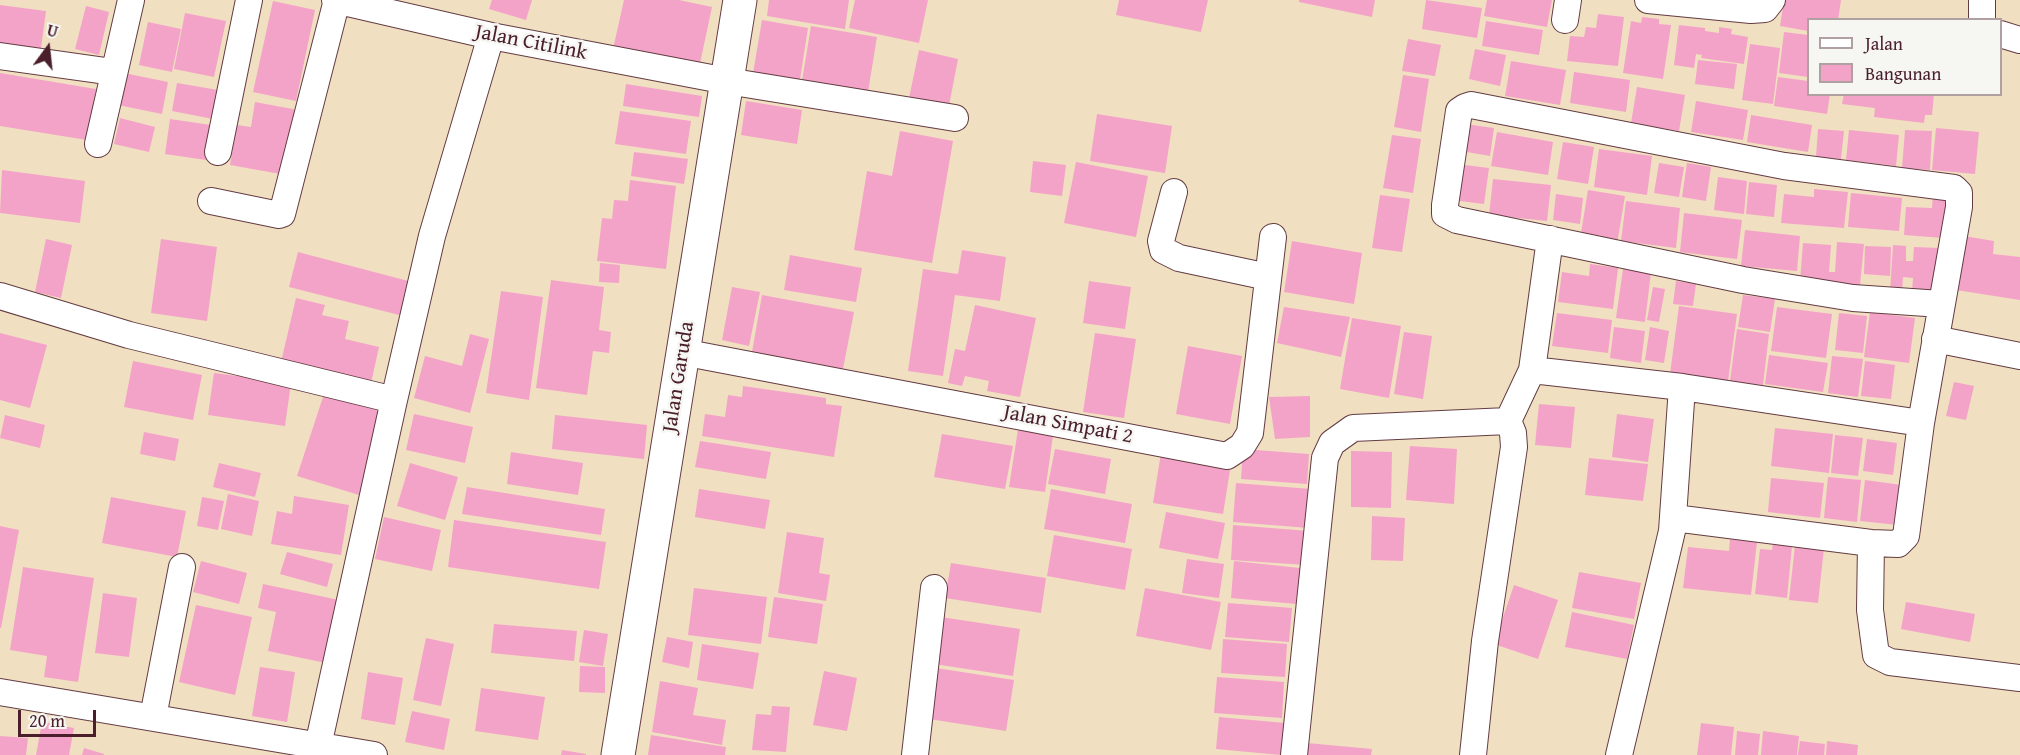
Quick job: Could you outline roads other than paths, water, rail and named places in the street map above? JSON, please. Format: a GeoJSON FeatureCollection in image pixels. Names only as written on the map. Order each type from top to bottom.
{"type":"FeatureCollection","features":[{"type":"Feature","properties":{"kind":"street"},"geometry":{"type":"LineString","coordinates":[[98,144],[131,0]]}},
{"type":"Feature","properties":{"kind":"street"},"geometry":{"type":"LineString","coordinates":[[218,152],[249,0]]}},
{"type":"Feature","properties":{"kind":"street"},"geometry":{"type":"LineString","coordinates":[[211,201],[279,215],[285,210],[336,0]]}},
{"type":"Feature","properties":{"kind":"street","name":"Jalan Citilink"},"geometry":{"type":"LineString","coordinates":[[336,0],[490,36],[727,81],[955,118]]}},
{"type":"Feature","properties":{"kind":"street","name":"Jalan Garuda"},"geometry":{"type":"LineString","coordinates":[[618,755],[740,0]]}},
{"type":"Feature","properties":{"kind":"street"},"geometry":{"type":"LineString","coordinates":[[1648,0],[1751,10],[1765,9],[1772,0]]}},
{"type":"Feature","properties":{"kind":"street"},"geometry":{"type":"LineString","coordinates":[[1982,0],[1982,18]]}},
{"type":"Feature","properties":{"kind":"street"},"geometry":{"type":"LineString","coordinates":[[318,746],[432,236],[490,36]]}},
{"type":"Feature","properties":{"kind":"street"},"geometry":{"type":"LineString","coordinates":[[0,56],[113,72]]}},
{"type":"Feature","properties":{"kind":"street"},"geometry":{"type":"LineString","coordinates":[[1674,518],[1871,543],[1898,544],[1906,536],[1921,423],[1959,207],[1959,194],[1954,188],[1784,166],[1471,105],[1459,111],[1445,214],[1457,220],[1743,280],[1853,298],[1941,304]]}},
{"type":"Feature","properties":{"kind":"street"},"geometry":{"type":"LineString","coordinates":[[1174,192],[1161,241],[1163,250],[1179,258],[1268,277]]}},
{"type":"Feature","properties":{"kind":"street","name":"Jalan Simpati 2"},"geometry":{"type":"LineString","coordinates":[[682,352],[1227,456],[1242,446],[1250,433],[1273,237]]}},
{"type":"Feature","properties":{"kind":"street"},"geometry":{"type":"LineString","coordinates":[[1473,755],[1485,641],[1514,447],[1513,433],[1508,421],[1532,370],[1550,239]]}},
{"type":"Feature","properties":{"kind":"street"},"geometry":{"type":"LineString","coordinates":[[0,296],[129,335],[394,400]]}},
{"type":"Feature","properties":{"kind":"street"},"geometry":{"type":"LineString","coordinates":[[1935,339],[2020,356]]}},
{"type":"Feature","properties":{"kind":"street"},"geometry":{"type":"LineString","coordinates":[[1532,370],[1682,387],[1921,423]]}},
{"type":"Feature","properties":{"kind":"street"},"geometry":{"type":"LineString","coordinates":[[1619,755],[1672,531],[1682,387]]}},
{"type":"Feature","properties":{"kind":"street"},"geometry":{"type":"LineString","coordinates":[[1294,755],[1325,458],[1332,443],[1353,428],[1508,421]]}},
{"type":"Feature","properties":{"kind":"street"},"geometry":{"type":"LineString","coordinates":[[1871,543],[1870,610],[1876,655],[1890,662],[2020,678]]}},
{"type":"Feature","properties":{"kind":"street"},"geometry":{"type":"LineString","coordinates":[[153,717],[182,567]]}},
{"type":"Feature","properties":{"kind":"street"},"geometry":{"type":"LineString","coordinates":[[915,755],[934,588]]}},
{"type":"Feature","properties":{"kind":"street"},"geometry":{"type":"LineString","coordinates":[[0,692],[374,755]]}}]}
